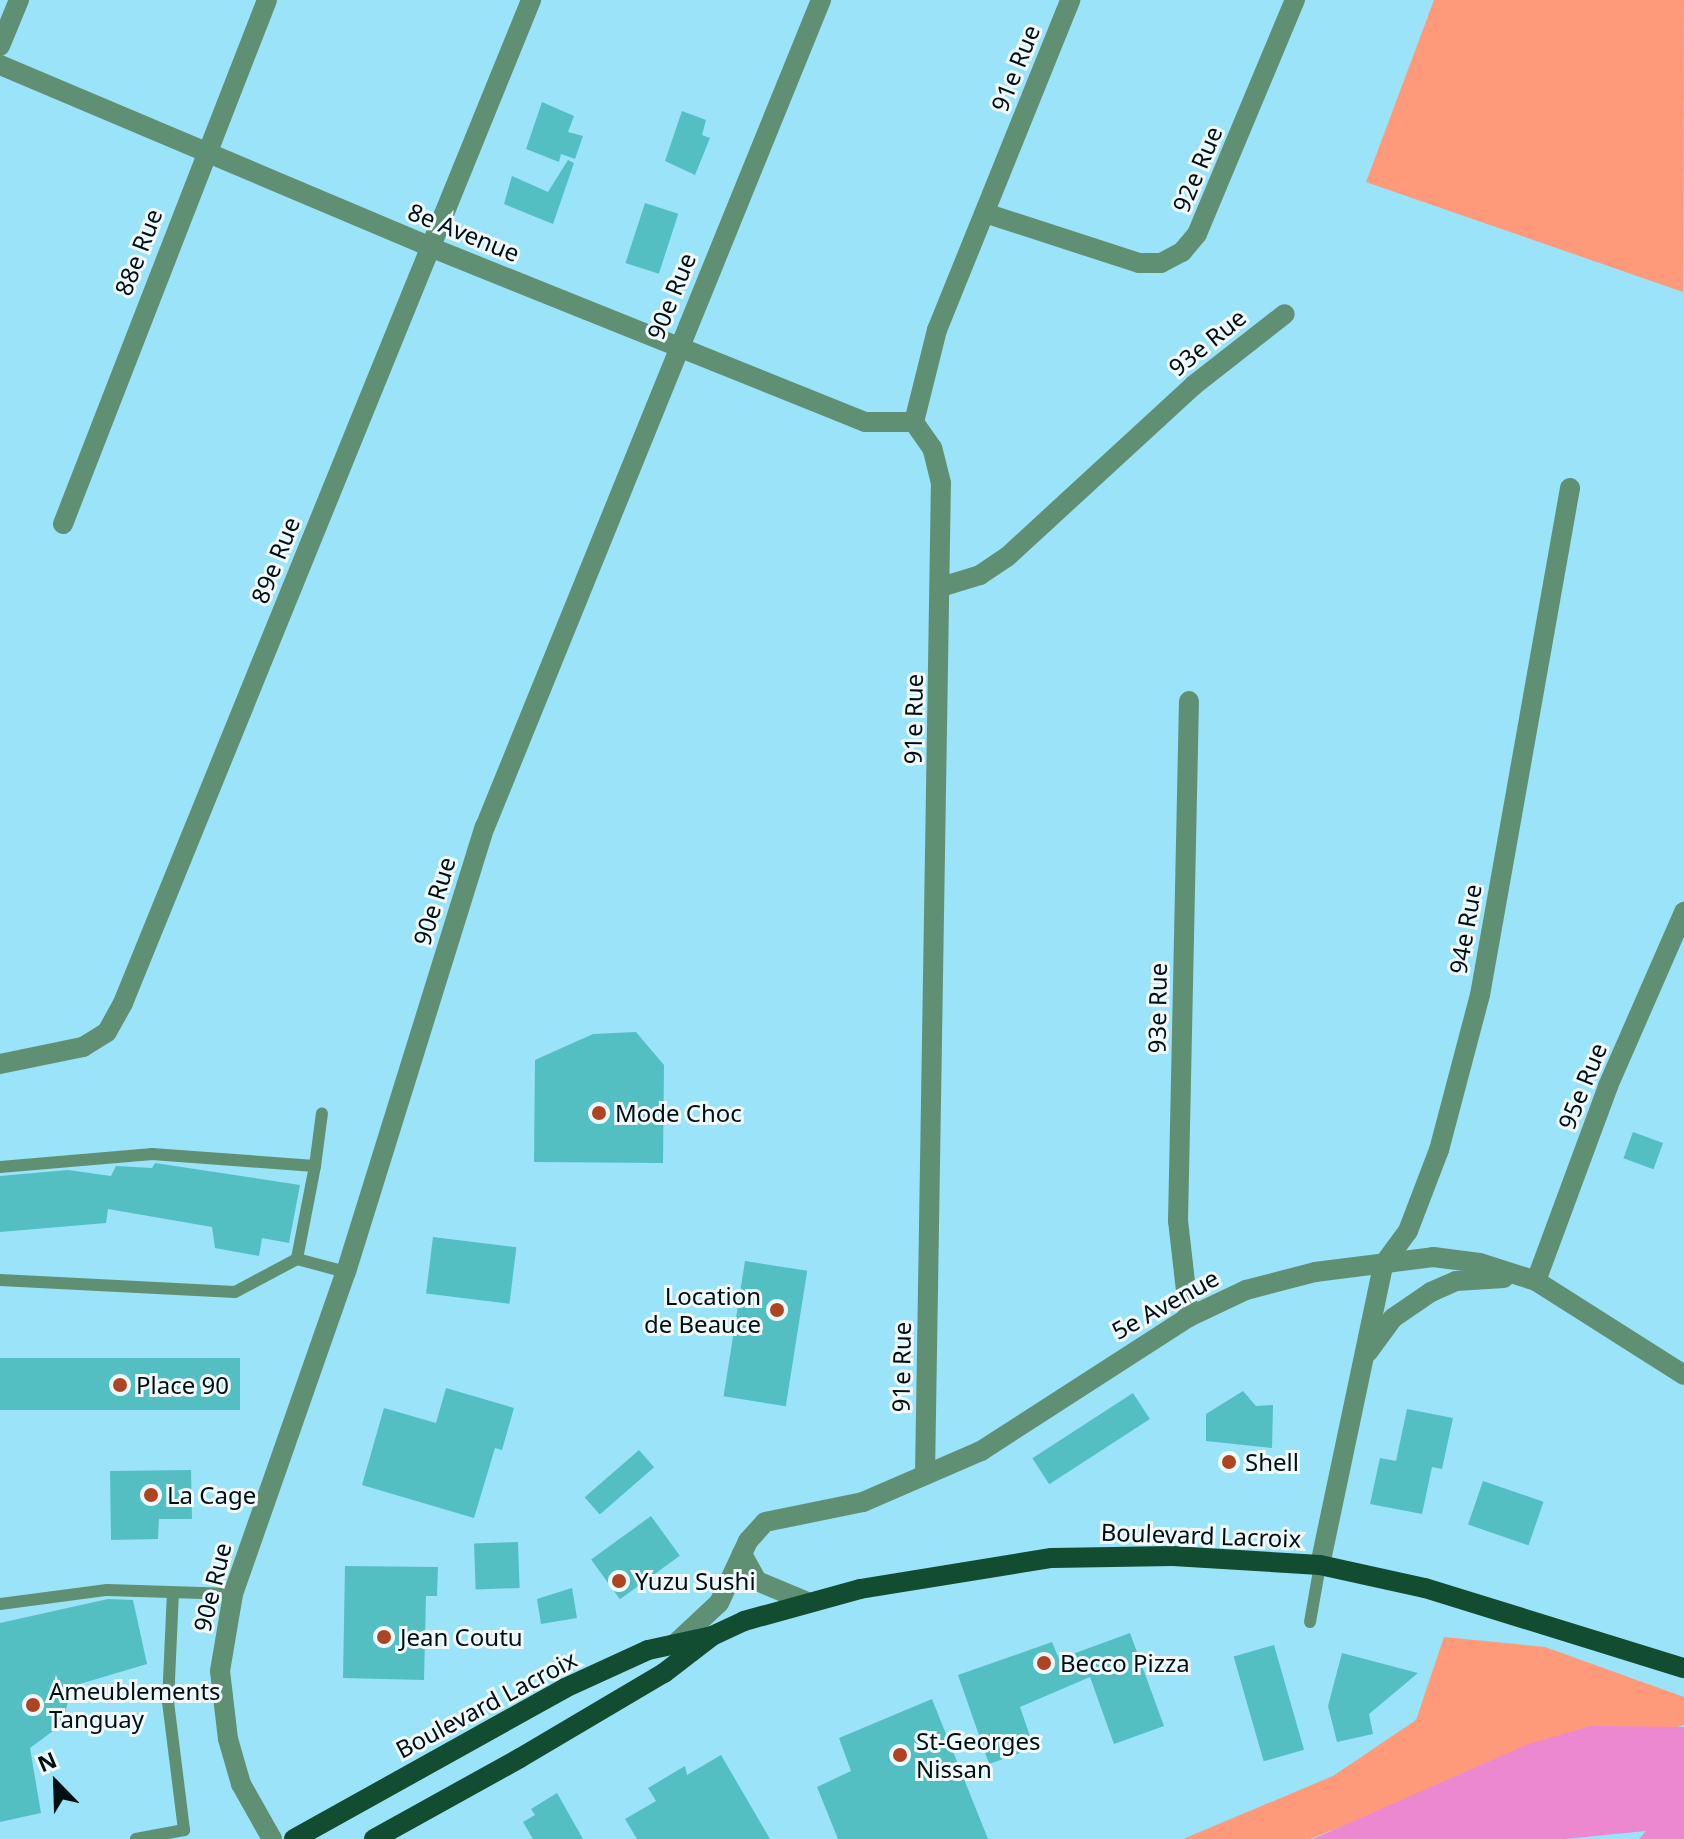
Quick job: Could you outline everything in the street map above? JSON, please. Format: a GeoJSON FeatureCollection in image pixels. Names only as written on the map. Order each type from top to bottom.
{"type":"FeatureCollection","features":[{"type":"Feature","properties":{"kind":"main road","name":"Boulevard Lacroix"},"geometry":{"type":"LineString","coordinates":[[294,1839],[565,1688],[677,1642],[712,1636],[805,1601],[1052,1558],[1173,1556],[1320,1565],[1425,1588],[1564,1628],[1684,1668]]}},
{"type":"Feature","properties":{"kind":"main road","name":"Boulevard Lacroix"},"geometry":{"type":"LineString","coordinates":[[374,1839],[611,1704],[712,1636]]}},
{"type":"Feature","properties":{"kind":"street"},"geometry":{"type":"LineString","coordinates":[[0,46],[19,0]]}},
{"type":"Feature","properties":{"kind":"street","name":"88e Rue"},"geometry":{"type":"LineString","coordinates":[[63,524],[204,152],[267,0]]}},
{"type":"Feature","properties":{"kind":"street","name":"89e Rue"},"geometry":{"type":"LineString","coordinates":[[0,1064],[83,1047],[107,1032],[123,1003],[531,0]]}},
{"type":"Feature","properties":{"kind":"street","name":"90e Rue"},"geometry":{"type":"LineString","coordinates":[[272,1839],[241,1784],[228,1739],[220,1671],[233,1594],[346,1272],[485,827],[821,0]]}},
{"type":"Feature","properties":{"kind":"street","name":"91e Rue"},"geometry":{"type":"LineString","coordinates":[[925,1475],[941,587],[939,464],[914,422],[937,330],[1070,0]]}},
{"type":"Feature","properties":{"kind":"street","name":"92e Rue"},"geometry":{"type":"LineString","coordinates":[[985,213],[1139,263],[1161,263],[1182,252],[1197,234],[1295,0]]}},
{"type":"Feature","properties":{"kind":"street","name":"8e Avenue"},"geometry":{"type":"LineString","coordinates":[[0,65],[430,247],[865,422],[914,422]]}},
{"type":"Feature","properties":{"kind":"street","name":"93e Rue"},"geometry":{"type":"LineString","coordinates":[[941,587],[980,575],[1007,557],[1194,385],[1285,314]]}},
{"type":"Feature","properties":{"kind":"street","name":"94e Rue"},"geometry":{"type":"LineString","coordinates":[[1320,1565],[1383,1265],[1408,1231],[1439,1150],[1480,995],[1570,488]]}},
{"type":"Feature","properties":{"kind":"street","name":"93e Rue"},"geometry":{"type":"LineString","coordinates":[[1189,701],[1178,1221],[1189,1317]]}},
{"type":"Feature","properties":{"kind":"street","name":"95e Rue"},"geometry":{"type":"LineString","coordinates":[[1536,1281],[1608,1086],[1684,912]]}},
{"type":"Feature","properties":{"kind":"street","name":"5e Avenue"},"geometry":{"type":"LineString","coordinates":[[677,1642],[719,1603],[742,1554],[765,1522],[863,1502],[981,1451],[1189,1317],[1246,1290],[1315,1272],[1433,1257],[1480,1263],[1536,1281],[1684,1375]]}},
{"type":"Feature","properties":{"kind":"street","name":"94e Rue"},"geometry":{"type":"LineString","coordinates":[[1361,1364],[1393,1318],[1431,1292],[1486,1277],[1536,1281]]}},
{"type":"Feature","properties":{"kind":"street"},"geometry":{"type":"LineString","coordinates":[[742,1554],[757,1581],[805,1601]]}},
{"type":"Feature","properties":{"kind":"lane"},"geometry":{"type":"LineString","coordinates":[[297,1259],[322,1113]]}},
{"type":"Feature","properties":{"kind":"lane"},"geometry":{"type":"LineString","coordinates":[[0,1167],[152,1154],[315,1166]]}},
{"type":"Feature","properties":{"kind":"lane"},"geometry":{"type":"LineString","coordinates":[[0,1280],[235,1292],[297,1259],[346,1272]]}},
{"type":"Feature","properties":{"kind":"lane"},"geometry":{"type":"LineString","coordinates":[[1310,1622],[1320,1565]]}},
{"type":"Feature","properties":{"kind":"lane"},"geometry":{"type":"LineString","coordinates":[[0,1604],[107,1590],[233,1594]]}},
{"type":"Feature","properties":{"kind":"lane"},"geometry":{"type":"LineString","coordinates":[[136,1839],[184,1830],[168,1702],[173,1593]]}},
{"type":"Feature","properties":{"kind":"shaded area"},"geometry":{"type":"Polygon","coordinates":[[[1434,0],[1684,0],[1683,292],[1366,182],[1434,0]]]}},
{"type":"Feature","properties":{"kind":"shaded area"},"geometry":{"type":"Polygon","coordinates":[[[1444,1637],[1545,1647],[1684,1697],[1684,1725],[1363,1818],[1310,1839],[1183,1839],[1333,1776],[1416,1720],[1444,1637]]]}},
{"type":"Feature","properties":{"kind":"shaded area"},"geometry":{"type":"Polygon","coordinates":[[[1591,1726],[1684,1727],[1684,1839],[1639,1839],[1646,1831],[1565,1839],[1313,1839],[1528,1744],[1591,1726]]]}},
{"type":"Feature","properties":{"kind":"building"},"geometry":{"type":"Polygon","coordinates":[[[542,102],[574,116],[568,132],[583,136],[575,159],[561,154],[559,162],[526,149],[542,102]]]}},
{"type":"Feature","properties":{"kind":"building"},"geometry":{"type":"Polygon","coordinates":[[[682,111],[706,120],[702,135],[710,138],[695,175],[665,161],[682,111]]]}},
{"type":"Feature","properties":{"kind":"building"},"geometry":{"type":"Polygon","coordinates":[[[568,160],[574,163],[553,224],[504,204],[512,176],[548,192],[568,160]]]}},
{"type":"Feature","properties":{"kind":"building"},"geometry":{"type":"Polygon","coordinates":[[[645,203],[678,214],[659,274],[626,263],[645,203]]]}},
{"type":"Feature","properties":{"kind":"building","name":"Mode Choc"},"geometry":{"type":"Polygon","coordinates":[[[636,1032],[664,1065],[663,1163],[534,1162],[535,1060],[593,1034],[636,1032]]]}},
{"type":"Feature","properties":{"kind":"building"},"geometry":{"type":"Polygon","coordinates":[[[1633,1132],[1663,1143],[1653,1169],[1623,1158],[1633,1132]]]}},
{"type":"Feature","properties":{"kind":"building"},"geometry":{"type":"Polygon","coordinates":[[[155,1163],[300,1185],[289,1243],[262,1238],[259,1256],[215,1248],[212,1227],[108,1209],[106,1223],[0,1232],[0,1176],[68,1170],[111,1176],[116,1166],[152,1168],[155,1163]]]}},
{"type":"Feature","properties":{"kind":"building"},"geometry":{"type":"Polygon","coordinates":[[[433,1237],[516,1247],[509,1304],[426,1294],[433,1237]]]}},
{"type":"Feature","properties":{"kind":"building","name":"Location de Beauce"},"geometry":{"type":"Polygon","coordinates":[[[745,1261],[807,1271],[786,1406],[724,1396],[745,1261]]]}},
{"type":"Feature","properties":{"kind":"building","name":"Place 90"},"geometry":{"type":"Polygon","coordinates":[[[0,1358],[240,1358],[240,1410],[0,1410],[0,1358]]]}},
{"type":"Feature","properties":{"kind":"building"},"geometry":{"type":"Polygon","coordinates":[[[446,1388],[514,1408],[502,1450],[495,1448],[474,1518],[362,1485],[384,1408],[436,1423],[446,1388]]]}},
{"type":"Feature","properties":{"kind":"building"},"geometry":{"type":"Polygon","coordinates":[[[1243,1391],[1256,1406],[1273,1405],[1272,1448],[1206,1441],[1206,1414],[1243,1391]]]}},
{"type":"Feature","properties":{"kind":"building"},"geometry":{"type":"Polygon","coordinates":[[[1133,1393],[1150,1419],[1049,1484],[1032,1458],[1133,1393]]]}},
{"type":"Feature","properties":{"kind":"building"},"geometry":{"type":"Polygon","coordinates":[[[1407,1409],[1453,1418],[1442,1469],[1432,1467],[1422,1514],[1370,1504],[1380,1458],[1396,1461],[1407,1409]]]}},
{"type":"Feature","properties":{"kind":"building"},"geometry":{"type":"Polygon","coordinates":[[[639,1450],[654,1467],[600,1515],[585,1497],[639,1450]]]}},
{"type":"Feature","properties":{"kind":"building","name":"La Cage"},"geometry":{"type":"Polygon","coordinates":[[[191,1470],[192,1519],[159,1519],[158,1539],[111,1540],[110,1471],[191,1470]]]}},
{"type":"Feature","properties":{"kind":"building"},"geometry":{"type":"Polygon","coordinates":[[[1483,1481],[1544,1502],[1529,1545],[1468,1524],[1483,1481]]]}},
{"type":"Feature","properties":{"kind":"building"},"geometry":{"type":"Polygon","coordinates":[[[651,1516],[680,1556],[620,1599],[591,1559],[651,1516]]]}},
{"type":"Feature","properties":{"kind":"building"},"geometry":{"type":"Polygon","coordinates":[[[518,1542],[520,1588],[476,1590],[474,1544],[518,1542]]]}},
{"type":"Feature","properties":{"kind":"building","name":"Jean Coutu"},"geometry":{"type":"Polygon","coordinates":[[[345,1566],[438,1567],[437,1596],[426,1596],[424,1680],[343,1678],[345,1566]]]}},
{"type":"Feature","properties":{"kind":"building"},"geometry":{"type":"Polygon","coordinates":[[[572,1588],[577,1618],[541,1624],[537,1599],[572,1588]]]}},
{"type":"Feature","properties":{"kind":"building","name":"Ameublements Tanguay"},"geometry":{"type":"Polygon","coordinates":[[[108,1599],[133,1600],[147,1664],[73,1686],[61,1725],[30,1748],[41,1813],[0,1822],[0,1623],[108,1599]]]}},
{"type":"Feature","properties":{"kind":"building"},"geometry":{"type":"Polygon","coordinates":[[[1130,1633],[1164,1726],[1114,1744],[1090,1677],[1020,1707],[1034,1748],[989,1764],[958,1675],[1052,1642],[1059,1659],[1130,1633]]]}},
{"type":"Feature","properties":{"kind":"building"},"geometry":{"type":"Polygon","coordinates":[[[1274,1645],[1304,1750],[1264,1761],[1234,1657],[1274,1645]]]}},
{"type":"Feature","properties":{"kind":"building"},"geometry":{"type":"Polygon","coordinates":[[[1342,1653],[1418,1673],[1369,1714],[1373,1734],[1337,1742],[1328,1706],[1342,1653]]]}},
{"type":"Feature","properties":{"kind":"building","name":"St-Georges Nissan"},"geometry":{"type":"Polygon","coordinates":[[[932,1699],[988,1839],[838,1839],[817,1787],[851,1771],[839,1738],[932,1699]]]}},
{"type":"Feature","properties":{"kind":"building"},"geometry":{"type":"Polygon","coordinates":[[[721,1755],[770,1839],[637,1839],[625,1819],[656,1801],[648,1788],[685,1766],[687,1775],[721,1755]]]}},
{"type":"Feature","properties":{"kind":"building"},"geometry":{"type":"Polygon","coordinates":[[[557,1793],[583,1839],[533,1839],[523,1822],[535,1815],[531,1809],[557,1793]]]}},
{"type":"Feature","properties":{"kind":"place","name":"Mode Choc"},"geometry":{"type":"Point","coordinates":[599,1113]}},
{"type":"Feature","properties":{"kind":"place","name":"Location de Beauce"},"geometry":{"type":"Point","coordinates":[777,1310]}},
{"type":"Feature","properties":{"kind":"place","name":"Place 90"},"geometry":{"type":"Point","coordinates":[120,1385]}},
{"type":"Feature","properties":{"kind":"place","name":"Shell"},"geometry":{"type":"Point","coordinates":[1229,1462]}},
{"type":"Feature","properties":{"kind":"place","name":"La Cage"},"geometry":{"type":"Point","coordinates":[151,1495]}},
{"type":"Feature","properties":{"kind":"place","name":"Yuzu Sushi"},"geometry":{"type":"Point","coordinates":[619,1581]}},
{"type":"Feature","properties":{"kind":"place","name":"Jean Coutu"},"geometry":{"type":"Point","coordinates":[384,1637]}},
{"type":"Feature","properties":{"kind":"place","name":"Becco Pizza"},"geometry":{"type":"Point","coordinates":[1044,1663]}},
{"type":"Feature","properties":{"kind":"place","name":"Ameublements Tanguay"},"geometry":{"type":"Point","coordinates":[33,1705]}},
{"type":"Feature","properties":{"kind":"place","name":"St-Georges Nissan"},"geometry":{"type":"Point","coordinates":[900,1755]}}]}
